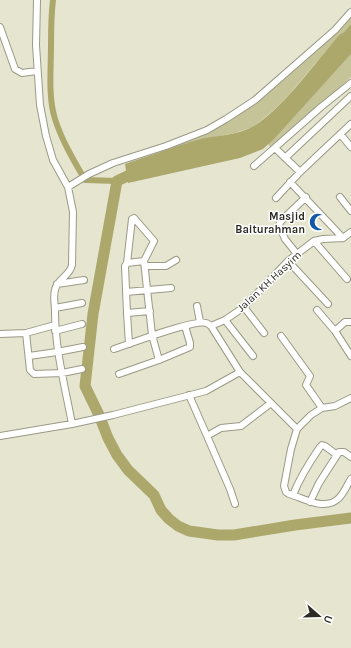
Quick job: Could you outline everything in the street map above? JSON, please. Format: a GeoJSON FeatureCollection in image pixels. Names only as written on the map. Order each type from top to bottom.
{"type":"FeatureCollection","features":[{"type":"Feature","properties":{"kind":"street"},"geometry":{"type":"LineString","coordinates":[[37,0],[36,45],[40,105],[46,136],[53,160],[68,186],[73,212],[71,271],[57,284],[55,290],[55,328],[57,352],[72,424]]}},
{"type":"Feature","properties":{"kind":"street"},"geometry":{"type":"LineString","coordinates":[[68,186],[113,163],[166,146],[207,130],[226,119],[255,100],[335,30],[351,12]]}},
{"type":"Feature","properties":{"kind":"street"},"geometry":{"type":"LineString","coordinates":[[0,27],[16,69],[22,72],[37,71]]}},
{"type":"Feature","properties":{"kind":"street"},"geometry":{"type":"LineString","coordinates":[[254,166],[351,83]]}},
{"type":"Feature","properties":{"kind":"street"},"geometry":{"type":"LineString","coordinates":[[285,158],[351,96]]}},
{"type":"Feature","properties":{"kind":"street"},"geometry":{"type":"LineString","coordinates":[[276,198],[300,172],[351,124]]}},
{"type":"Feature","properties":{"kind":"street"},"geometry":{"type":"LineString","coordinates":[[341,135],[351,147]]}},
{"type":"Feature","properties":{"kind":"street"},"geometry":{"type":"LineString","coordinates":[[275,148],[300,172]]}},
{"type":"Feature","properties":{"kind":"street"},"geometry":{"type":"LineString","coordinates":[[290,182],[306,197],[343,238],[351,232]]}},
{"type":"Feature","properties":{"kind":"street"},"geometry":{"type":"LineString","coordinates":[[296,254],[285,240],[279,225],[281,221],[306,197]]}},
{"type":"Feature","properties":{"kind":"street"},"geometry":{"type":"LineString","coordinates":[[340,197],[351,211]]}},
{"type":"Feature","properties":{"kind":"street"},"geometry":{"type":"LineString","coordinates":[[129,344],[125,269],[133,218],[154,241],[145,264],[152,335],[159,360]]}},
{"type":"Feature","properties":{"kind":"street","name":"Jalan KH Hasyim"},"geometry":{"type":"LineString","coordinates":[[211,326],[225,320],[244,307],[288,261],[314,241],[343,238]]}},
{"type":"Feature","properties":{"kind":"street"},"geometry":{"type":"LineString","coordinates":[[314,241],[348,279]]}},
{"type":"Feature","properties":{"kind":"street"},"geometry":{"type":"LineString","coordinates":[[127,263],[166,266],[176,260]]}},
{"type":"Feature","properties":{"kind":"street"},"geometry":{"type":"LineString","coordinates":[[288,261],[328,304]]}},
{"type":"Feature","properties":{"kind":"street"},"geometry":{"type":"LineString","coordinates":[[57,284],[84,280]]}},
{"type":"Feature","properties":{"kind":"street"},"geometry":{"type":"LineString","coordinates":[[126,292],[171,288]]}},
{"type":"Feature","properties":{"kind":"street"},"geometry":{"type":"LineString","coordinates":[[55,308],[82,303]]}},
{"type":"Feature","properties":{"kind":"street"},"geometry":{"type":"LineString","coordinates":[[197,306],[200,322]]}},
{"type":"Feature","properties":{"kind":"street"},"geometry":{"type":"LineString","coordinates":[[244,307],[264,333]]}},
{"type":"Feature","properties":{"kind":"street"},"geometry":{"type":"LineString","coordinates":[[317,310],[335,331],[351,356]]}},
{"type":"Feature","properties":{"kind":"street"},"geometry":{"type":"LineString","coordinates":[[127,313],[150,311]]}},
{"type":"Feature","properties":{"kind":"street"},"geometry":{"type":"LineString","coordinates":[[225,320],[253,356]]}},
{"type":"Feature","properties":{"kind":"street"},"geometry":{"type":"LineString","coordinates":[[114,349],[152,335],[200,322],[207,323],[211,326],[240,372],[297,429]]}},
{"type":"Feature","properties":{"kind":"street"},"geometry":{"type":"LineString","coordinates":[[335,331],[345,322],[351,322]]}},
{"type":"Feature","properties":{"kind":"street"},"geometry":{"type":"LineString","coordinates":[[0,334],[26,333],[82,324]]}},
{"type":"Feature","properties":{"kind":"street"},"geometry":{"type":"LineString","coordinates":[[119,374],[159,360],[190,346],[185,326]]}},
{"type":"Feature","properties":{"kind":"street"},"geometry":{"type":"LineString","coordinates":[[26,333],[30,370],[32,373],[62,373],[82,369]]}},
{"type":"Feature","properties":{"kind":"street"},"geometry":{"type":"LineString","coordinates":[[281,336],[310,376],[306,385],[322,408]]}},
{"type":"Feature","properties":{"kind":"street"},"geometry":{"type":"LineString","coordinates":[[29,356],[82,347]]}},
{"type":"Feature","properties":{"kind":"street"},"geometry":{"type":"LineString","coordinates":[[0,436],[72,424],[206,391],[240,372]]}},
{"type":"Feature","properties":{"kind":"street"},"geometry":{"type":"LineString","coordinates":[[189,395],[230,489],[235,504]]}},
{"type":"Feature","properties":{"kind":"street"},"geometry":{"type":"LineString","coordinates":[[351,398],[335,406],[322,408],[311,415],[297,429],[284,486],[286,492],[289,494],[310,502],[322,504],[333,502],[338,499],[351,479]]}},
{"type":"Feature","properties":{"kind":"street"},"geometry":{"type":"LineString","coordinates":[[207,436],[222,428],[241,426],[271,403]]}},
{"type":"Feature","properties":{"kind":"street"},"geometry":{"type":"LineString","coordinates":[[293,495],[306,466],[322,445],[337,455]]}},
{"type":"Feature","properties":{"kind":"street"},"geometry":{"type":"LineString","coordinates":[[310,502],[319,483],[337,455],[341,451],[351,457]]}},
{"type":"Feature","properties":{"kind":"shaded area"},"geometry":{"type":"Polygon","coordinates":[[[351,14],[351,24],[339,35],[276,108],[253,127],[235,133],[198,140],[157,153],[157,151],[245,109],[351,14]]]}},
{"type":"Feature","properties":{"kind":"shaded area"},"geometry":{"type":"Polygon","coordinates":[[[351,24],[351,54],[273,140],[263,149],[240,158],[128,183],[125,164],[197,140],[233,134],[254,126],[277,108],[339,35],[351,24]]]}},
{"type":"Feature","properties":{"kind":"shaded area"},"geometry":{"type":"Polygon","coordinates":[[[351,54],[351,77],[273,150],[268,144],[351,54]]]}},
{"type":"Feature","properties":{"kind":"waterway"},"geometry":{"type":"LineString","coordinates":[[53,0],[50,74],[51,101],[55,119],[68,151],[85,180],[117,181]]}},
{"type":"Feature","properties":{"kind":"waterway"},"geometry":{"type":"LineString","coordinates":[[140,170],[117,181],[93,314],[85,386],[117,455],[128,470],[154,495],[161,510],[169,519],[178,526],[189,531],[218,535],[234,535],[351,518]]}},
{"type":"Feature","properties":{"kind":"place","name":"Masjid Baiturahman"},"geometry":{"type":"Point","coordinates":[318,222]}}]}
